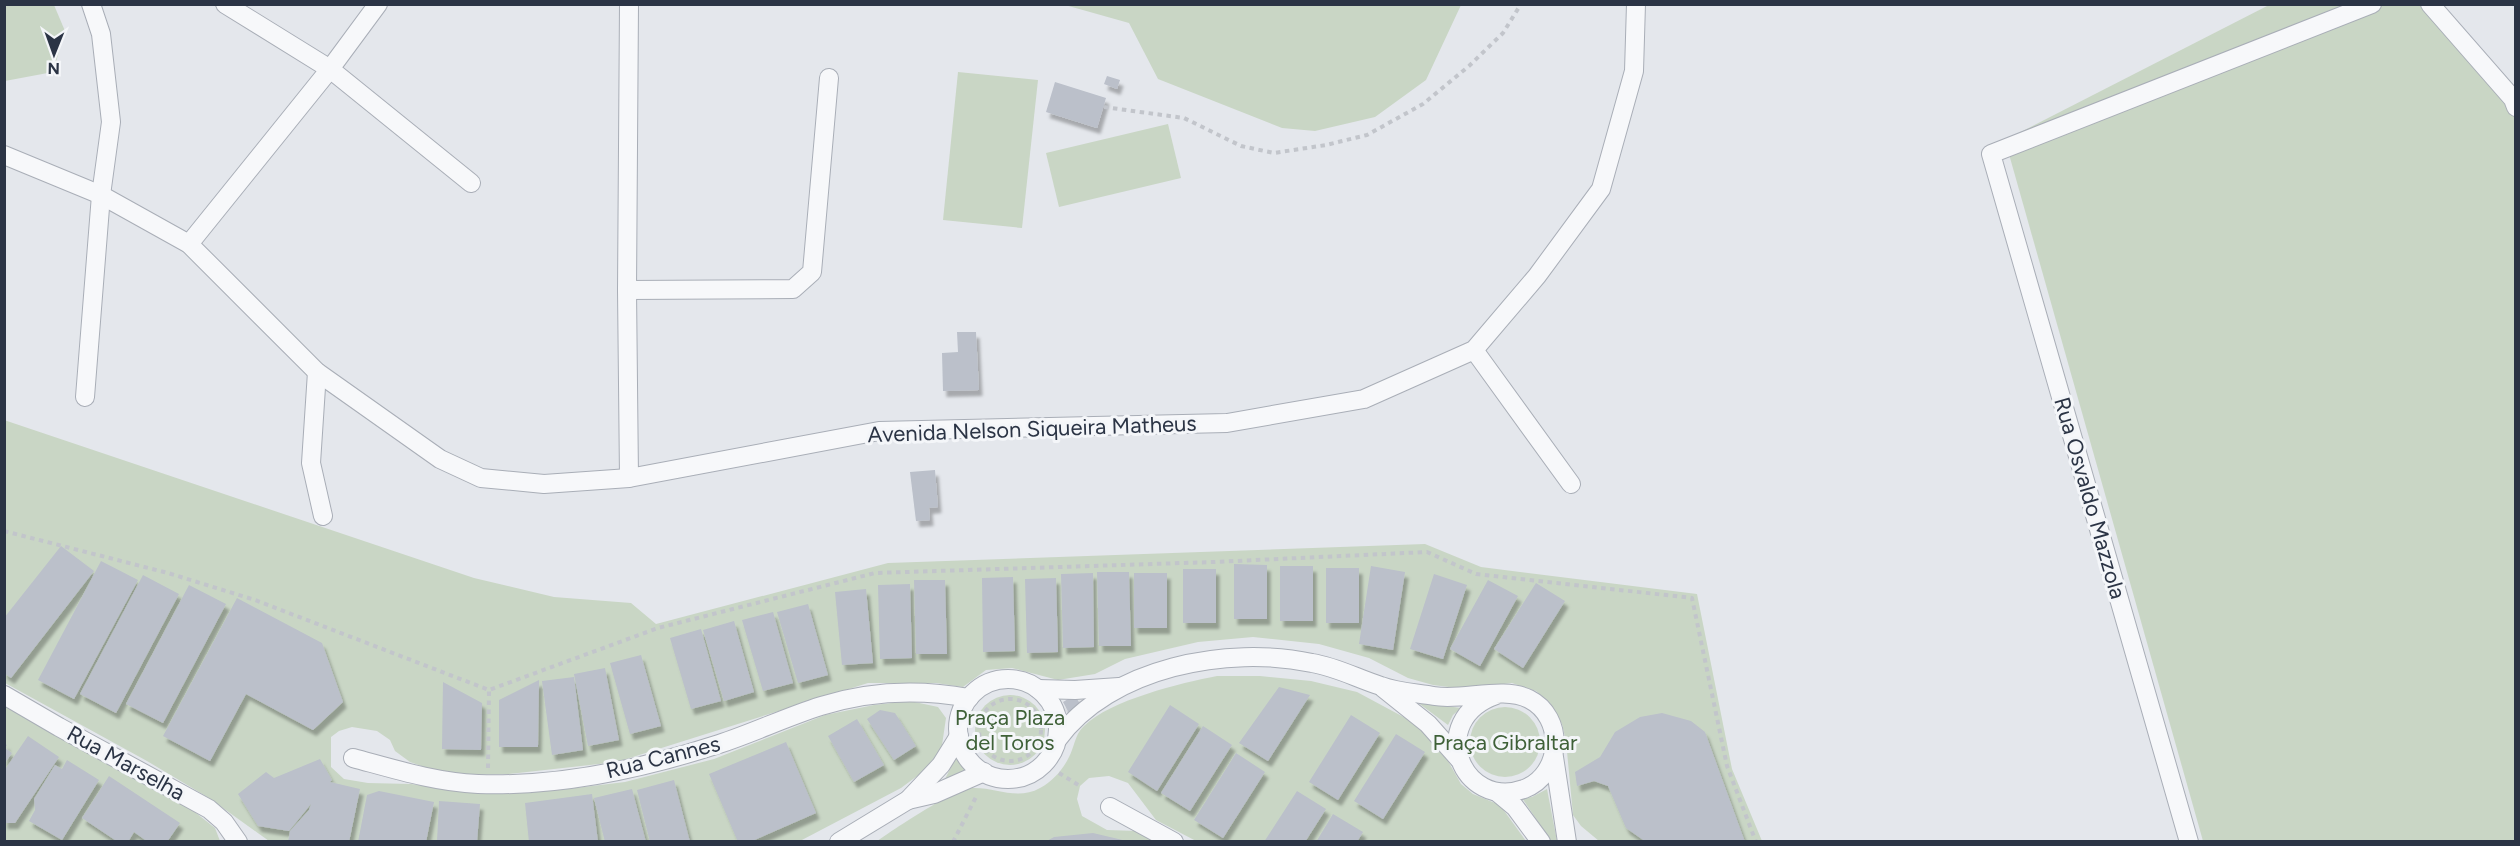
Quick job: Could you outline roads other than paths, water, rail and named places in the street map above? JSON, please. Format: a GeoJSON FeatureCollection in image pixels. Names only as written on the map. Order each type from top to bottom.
{"type":"FeatureCollection","features":[{"type":"Feature","properties":{"kind":"street"},"geometry":{"type":"LineString","coordinates":[[85,397],[101,195],[111,122],[101,34],[91,4]]}},
{"type":"Feature","properties":{"kind":"street"},"geometry":{"type":"LineString","coordinates":[[225,4],[330,69],[471,183]]}},
{"type":"Feature","properties":{"kind":"street"},"geometry":{"type":"LineString","coordinates":[[189,244],[330,69],[378,4]]}},
{"type":"Feature","properties":{"kind":"street"},"geometry":{"type":"LineString","coordinates":[[629,478],[627,290],[630,4]]}},
{"type":"Feature","properties":{"kind":"street","name":"Avenida Nelson Siqueira Matheus"},"geometry":{"type":"LineString","coordinates":[[4,155],[101,195],[189,244],[317,372],[440,459],[481,478],[544,484],[629,478],[879,430],[1227,423],[1364,399],[1474,350],[1537,276],[1601,189],[1634,71],[1636,4]]}},
{"type":"Feature","properties":{"kind":"street","name":"Rua Osvaldo Mazzola"},"geometry":{"type":"LineString","coordinates":[[2189,842],[1990,154],[2372,4]]}},
{"type":"Feature","properties":{"kind":"street"},"geometry":{"type":"LineString","coordinates":[[2430,4],[2513,99],[2516,106]]}},
{"type":"Feature","properties":{"kind":"street"},"geometry":{"type":"LineString","coordinates":[[627,290],[793,289],[812,272],[829,78]]}},
{"type":"Feature","properties":{"kind":"street"},"geometry":{"type":"LineString","coordinates":[[1474,350],[1571,484]]}},
{"type":"Feature","properties":{"kind":"street"},"geometry":{"type":"LineString","coordinates":[[317,372],[311,463],[323,516]]}},
{"type":"Feature","properties":{"kind":"street"},"geometry":{"type":"LineString","coordinates":[[1057,740],[1058,726],[1055,712],[1048,699],[1038,688],[1027,682],[1001,680],[983,686],[969,698],[960,716],[959,736],[967,757],[984,772],[1009,778],[1022,777],[1044,763],[1071,722],[1119,687],[1143,676],[1204,661],[1277,657],[1314,663],[1352,674],[1382,687],[1439,697],[1513,694],[1529,699],[1543,709],[1552,723],[1556,740],[1554,757],[1567,836],[1584,842]]}},
{"type":"Feature","properties":{"kind":"street"},"geometry":{"type":"LineString","coordinates":[[1038,688],[1075,690],[1119,687]]}},
{"type":"Feature","properties":{"kind":"street"},"geometry":{"type":"LineString","coordinates":[[1382,687],[1428,724],[1460,759],[1474,781],[1497,792],[1515,807],[1541,842]]}},
{"type":"Feature","properties":{"kind":"street","name":"Rua Cannes"},"geometry":{"type":"LineString","coordinates":[[353,758],[415,774],[477,784],[565,779],[645,765],[720,744],[821,706],[870,694],[938,692],[969,698]]}},
{"type":"Feature","properties":{"kind":"street","name":"Rua Marselha"},"geometry":{"type":"LineString","coordinates":[[4,695],[209,809],[224,822],[238,842]]}},
{"type":"Feature","properties":{"kind":"street"},"geometry":{"type":"LineString","coordinates":[[1460,759],[1457,746],[1458,732],[1463,719],[1477,704],[1496,695]]}},
{"type":"Feature","properties":{"kind":"street"},"geometry":{"type":"LineString","coordinates":[[838,842],[908,800],[940,765],[959,736]]}},
{"type":"Feature","properties":{"kind":"street"},"geometry":{"type":"LineString","coordinates":[[1497,792],[1512,792],[1532,784],[1548,770],[1554,757]]}},
{"type":"Feature","properties":{"kind":"street"},"geometry":{"type":"LineString","coordinates":[[908,800],[934,794],[984,772]]}},
{"type":"Feature","properties":{"kind":"street"},"geometry":{"type":"LineString","coordinates":[[1110,807],[1174,842]]}},
{"type":"Feature","properties":{"kind":"park label","name":"Praça Plaza del Toros"},"geometry":{"type":"Point","coordinates":[1010,730]}},
{"type":"Feature","properties":{"kind":"park label","name":"Praça Gibraltar"},"geometry":{"type":"Point","coordinates":[1505,742]}}]}
